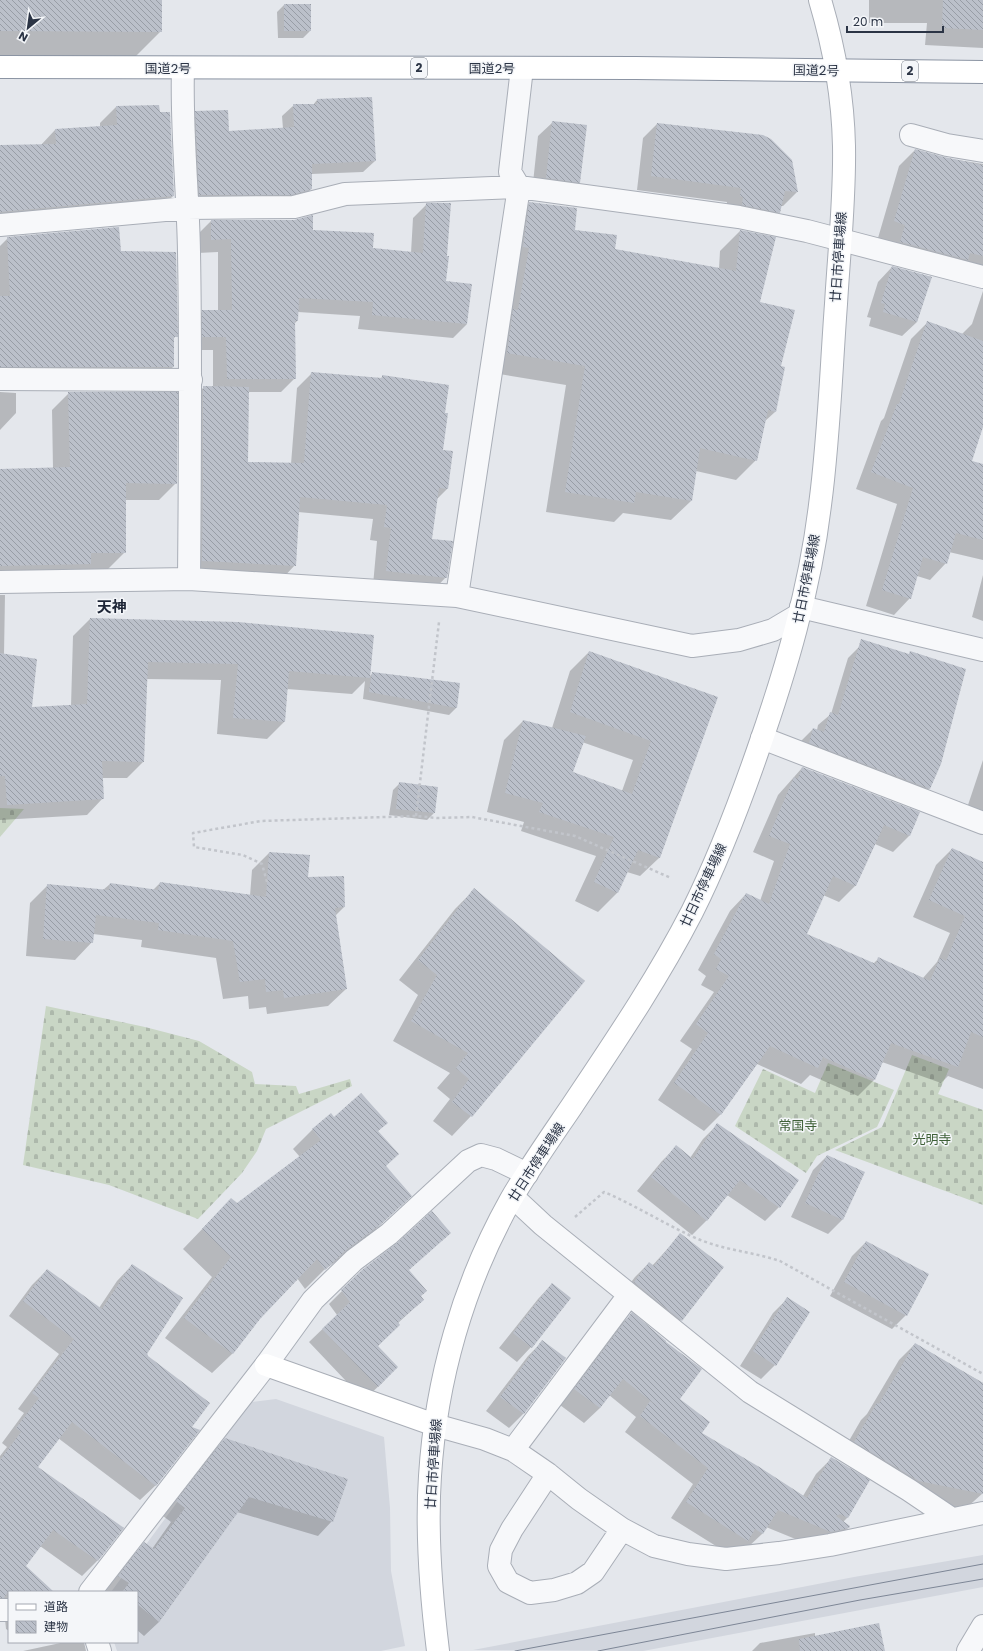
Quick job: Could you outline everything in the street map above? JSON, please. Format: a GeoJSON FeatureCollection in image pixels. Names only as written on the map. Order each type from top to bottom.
{"type":"FeatureCollection","features":[{"type":"Feature","properties":{"kind":"main road","name":"廿日市停車場線"},"geometry":{"type":"LineString","coordinates":[[438,1651],[432,1593],[429,1478],[435,1425],[449,1353],[464,1303],[484,1254],[513,1197],[624,1028],[660,969],[689,916],[721,847],[762,738],[789,657],[801,610],[808,579],[820,507],[827,434],[840,240],[844,147],[837,70],[829,30],[820,0]]}},
{"type":"Feature","properties":{"kind":"main road","name":"国道2号"},"geometry":{"type":"LineString","coordinates":[[0,67],[522,68],[983,72]]}},
{"type":"Feature","properties":{"kind":"main road"},"geometry":{"type":"LineString","coordinates":[[266,1365],[435,1425]]}},
{"type":"Feature","properties":{"kind":"street"},"geometry":{"type":"LineString","coordinates":[[183,68],[182,95],[187,208],[190,380],[189,579]]}},
{"type":"Feature","properties":{"kind":"street"},"geometry":{"type":"LineString","coordinates":[[450,595],[518,187],[510,172],[522,68]]}},
{"type":"Feature","properties":{"kind":"street"},"geometry":{"type":"LineString","coordinates":[[911,135],[947,145],[983,151]]}},
{"type":"Feature","properties":{"kind":"street"},"geometry":{"type":"LineString","coordinates":[[0,225],[187,208],[294,208],[345,194],[518,187],[738,217],[840,240],[983,277]]}},
{"type":"Feature","properties":{"kind":"street"},"geometry":{"type":"LineString","coordinates":[[0,379],[190,380]]}},
{"type":"Feature","properties":{"kind":"street"},"geometry":{"type":"LineString","coordinates":[[0,582],[189,579],[450,595],[692,646],[739,640],[773,630],[801,610],[983,650]]}},
{"type":"Feature","properties":{"kind":"street"},"geometry":{"type":"LineString","coordinates":[[762,738],[983,823]]}},
{"type":"Feature","properties":{"kind":"street"},"geometry":{"type":"LineString","coordinates":[[91,1591],[266,1365],[313,1300],[354,1260],[389,1234],[468,1161],[481,1155],[496,1159],[527,1174]]}},
{"type":"Feature","properties":{"kind":"street"},"geometry":{"type":"LineString","coordinates":[[513,1197],[543,1225],[555,1233],[629,1295],[750,1392],[902,1486],[952,1519]]}},
{"type":"Feature","properties":{"kind":"street"},"geometry":{"type":"LineString","coordinates":[[513,1450],[629,1295]]}},
{"type":"Feature","properties":{"kind":"street"},"geometry":{"type":"LineString","coordinates":[[435,1425],[485,1439],[513,1450],[622,1529],[654,1546],[688,1554],[726,1559],[779,1553],[830,1545],[983,1513]]}},
{"type":"Feature","properties":{"kind":"street"},"geometry":{"type":"LineString","coordinates":[[548,1474],[512,1529],[501,1550],[499,1566],[508,1582],[530,1593],[554,1590],[577,1583],[593,1572],[622,1529]]}},
{"type":"Feature","properties":{"kind":"street"},"geometry":{"type":"LineString","coordinates":[[968,1651],[983,1626]]}},
{"type":"Feature","properties":{"kind":"path"},"geometry":{"type":"LineString","coordinates":[[416,816],[450,595]]}},
{"type":"Feature","properties":{"kind":"path"},"geometry":{"type":"LineString","coordinates":[[267,882],[262,864],[243,855],[194,847],[193,833],[261,821],[416,816],[437,818],[472,817],[575,836],[670,878]]}},
{"type":"Feature","properties":{"kind":"path"},"geometry":{"type":"LineString","coordinates":[[555,1233],[604,1192],[627,1202],[698,1239],[729,1249],[759,1254],[780,1262],[983,1374]]}},
{"type":"Feature","properties":{"kind":"shaded area"},"geometry":{"type":"Polygon","coordinates":[[[276,1399],[384,1437],[390,1508],[391,1571],[405,1646],[381,1651],[117,1651],[114,1643],[138,1643],[138,1591],[112,1591],[251,1402],[276,1399]]]}},
{"type":"Feature","properties":{"kind":"shaded area"},"geometry":{"type":"Polygon","coordinates":[[[983,1555],[983,1587],[643,1651],[473,1650],[854,1577],[983,1555]]]}},
{"type":"Feature","properties":{"kind":"green space"},"geometry":{"type":"Polygon","coordinates":[[[0,808],[24,809],[0,837],[0,808]]]}},
{"type":"Feature","properties":{"kind":"green space"},"geometry":{"type":"Polygon","coordinates":[[[46,1006],[145,1027],[199,1041],[252,1072],[255,1084],[296,1086],[299,1094],[350,1079],[352,1086],[266,1129],[257,1151],[242,1173],[198,1219],[109,1185],[23,1165],[46,1006]]]}},
{"type":"Feature","properties":{"kind":"green space","name":"光明寺"},"geometry":{"type":"Polygon","coordinates":[[[912,1055],[949,1069],[938,1094],[983,1110],[983,1205],[835,1150],[882,1127],[912,1055]]]}},
{"type":"Feature","properties":{"kind":"green space","name":"常国寺"},"geometry":{"type":"Polygon","coordinates":[[[828,1063],[894,1090],[877,1127],[817,1156],[806,1173],[735,1126],[763,1069],[815,1093],[828,1063]]]}},
{"type":"Feature","properties":{"kind":"building"},"geometry":{"type":"Polygon","coordinates":[[[0,0],[162,0],[162,32],[0,31],[0,0]]]}},
{"type":"Feature","properties":{"kind":"building"},"geometry":{"type":"Polygon","coordinates":[[[943,0],[983,0],[983,30],[942,28],[943,0]]]}},
{"type":"Feature","properties":{"kind":"building"},"geometry":{"type":"Polygon","coordinates":[[[284,4],[311,4],[311,31],[284,31],[284,4]]]}},
{"type":"Feature","properties":{"kind":"building"},"geometry":{"type":"Polygon","coordinates":[[[372,97],[376,161],[312,164],[312,189],[292,195],[199,195],[195,111],[228,110],[229,131],[294,127],[293,104],[317,104],[317,99],[372,97]]]}},
{"type":"Feature","properties":{"kind":"building"},"geometry":{"type":"Polygon","coordinates":[[[159,105],[160,112],[170,112],[174,196],[0,212],[0,145],[56,144],[55,129],[117,125],[116,106],[159,105]]]}},
{"type":"Feature","properties":{"kind":"building"},"geometry":{"type":"Polygon","coordinates":[[[552,121],[587,125],[580,183],[546,178],[552,121]]]}},
{"type":"Feature","properties":{"kind":"building"},"geometry":{"type":"Polygon","coordinates":[[[657,123],[763,135],[771,139],[792,160],[798,192],[785,191],[780,213],[742,205],[743,197],[740,196],[741,188],[651,176],[657,123]]]}},
{"type":"Feature","properties":{"kind":"building"},"geometry":{"type":"Polygon","coordinates":[[[915,149],[983,165],[983,256],[970,253],[968,260],[900,242],[905,225],[894,221],[915,149]]]}},
{"type":"Feature","properties":{"kind":"building"},"geometry":{"type":"Polygon","coordinates":[[[529,202],[577,208],[575,230],[617,235],[615,249],[736,271],[740,230],[776,237],[760,302],[795,310],[781,366],[785,367],[776,412],[768,410],[757,461],[700,448],[692,501],[636,492],[634,503],[565,492],[585,366],[507,353],[513,309],[518,310],[529,248],[523,247],[529,202]]]}},
{"type":"Feature","properties":{"kind":"building"},"geometry":{"type":"Polygon","coordinates":[[[426,203],[451,203],[447,256],[449,256],[446,281],[472,284],[467,324],[372,315],[373,302],[299,298],[298,321],[295,321],[296,379],[227,379],[226,337],[202,337],[202,310],[232,310],[231,239],[211,240],[211,220],[294,220],[313,215],[313,230],[374,233],[373,248],[423,253],[426,203]]]}},
{"type":"Feature","properties":{"kind":"building"},"geometry":{"type":"Polygon","coordinates":[[[119,227],[121,251],[176,252],[178,337],[174,337],[174,367],[0,367],[0,296],[10,296],[7,237],[119,227]]]}},
{"type":"Feature","properties":{"kind":"building"},"geometry":{"type":"Polygon","coordinates":[[[892,266],[932,277],[917,322],[883,312],[885,304],[881,303],[892,266]]]}},
{"type":"Feature","properties":{"kind":"building"},"geometry":{"type":"Polygon","coordinates":[[[927,321],[983,341],[983,427],[972,461],[983,464],[983,540],[956,533],[947,564],[923,557],[911,599],[882,590],[913,488],[871,472],[897,404],[899,404],[927,321]]]}},
{"type":"Feature","properties":{"kind":"building"},"geometry":{"type":"Polygon","coordinates":[[[311,372],[382,378],[382,375],[449,385],[445,413],[448,413],[443,450],[453,451],[448,489],[439,488],[432,539],[453,541],[447,578],[386,571],[391,528],[384,527],[387,505],[300,497],[296,566],[202,561],[203,386],[249,387],[248,462],[304,463],[311,372]]]}},
{"type":"Feature","properties":{"kind":"building"},"geometry":{"type":"Polygon","coordinates":[[[68,392],[178,392],[177,484],[126,483],[126,553],[91,553],[91,564],[0,566],[0,469],[70,467],[68,392]]]}},
{"type":"Feature","properties":{"kind":"building"},"geometry":{"type":"Polygon","coordinates":[[[90,618],[238,622],[374,635],[370,678],[289,671],[285,722],[233,718],[238,664],[148,662],[144,762],[102,761],[104,799],[7,805],[5,776],[0,776],[0,653],[37,659],[32,707],[87,704],[90,618]]]}},
{"type":"Feature","properties":{"kind":"building"},"geometry":{"type":"Polygon","coordinates":[[[861,639],[909,654],[910,651],[966,669],[941,764],[930,789],[809,743],[813,728],[824,732],[830,712],[838,715],[861,639]]]}},
{"type":"Feature","properties":{"kind":"building"},"geometry":{"type":"Polygon","coordinates":[[[589,651],[718,697],[660,858],[638,850],[618,893],[594,882],[614,837],[539,812],[543,803],[505,793],[523,720],[586,736],[573,772],[632,794],[651,741],[570,712],[589,651]]]}},
{"type":"Feature","properties":{"kind":"building"},"geometry":{"type":"Polygon","coordinates":[[[372,672],[460,683],[457,708],[369,692],[372,672]]]}},
{"type":"Feature","properties":{"kind":"building"},"geometry":{"type":"Polygon","coordinates":[[[802,767],[920,812],[910,836],[884,825],[856,886],[833,876],[807,934],[876,964],[878,957],[930,981],[940,958],[946,961],[965,916],[929,900],[952,848],[983,862],[983,1037],[971,1032],[958,1067],[891,1043],[875,1080],[823,1057],[818,1068],[770,1046],[721,1115],[674,1083],[708,1033],[696,1024],[729,976],[716,969],[721,959],[714,954],[746,893],[769,904],[790,844],[769,836],[794,777],[798,779],[802,767]]]}},
{"type":"Feature","properties":{"kind":"building"},"geometry":{"type":"Polygon","coordinates":[[[399,782],[438,787],[435,813],[396,809],[399,782]]]}},
{"type":"Feature","properties":{"kind":"building"},"geometry":{"type":"Polygon","coordinates":[[[269,852],[310,855],[308,877],[344,876],[345,907],[335,908],[347,989],[284,998],[283,990],[266,992],[265,979],[240,982],[233,941],[158,930],[159,923],[96,915],[93,943],[43,939],[47,884],[109,890],[110,883],[158,890],[160,882],[266,897],[269,852]]]}},
{"type":"Feature","properties":{"kind":"building"},"geometry":{"type":"Polygon","coordinates":[[[474,888],[585,981],[472,1117],[452,1102],[469,1079],[456,1068],[468,1053],[411,1021],[437,975],[418,960],[474,888]]]}},
{"type":"Feature","properties":{"kind":"building"},"geometry":{"type":"Polygon","coordinates":[[[361,1093],[388,1123],[378,1131],[399,1154],[386,1166],[412,1196],[381,1224],[345,1251],[325,1270],[317,1259],[260,1319],[233,1354],[184,1318],[231,1257],[202,1229],[231,1198],[237,1203],[321,1140],[312,1129],[331,1113],[334,1117],[361,1093]]]}},
{"type":"Feature","properties":{"kind":"building"},"geometry":{"type":"Polygon","coordinates":[[[717,1123],[799,1180],[780,1208],[740,1180],[707,1221],[651,1177],[676,1145],[693,1159],[717,1123]]]}},
{"type":"Feature","properties":{"kind":"building"},"geometry":{"type":"Polygon","coordinates":[[[827,1155],[865,1172],[843,1220],[805,1203],[827,1155]]]}},
{"type":"Feature","properties":{"kind":"building"},"geometry":{"type":"Polygon","coordinates":[[[432,1211],[451,1233],[409,1270],[427,1291],[421,1296],[424,1300],[398,1322],[400,1325],[378,1346],[398,1367],[378,1387],[322,1329],[350,1302],[341,1290],[362,1270],[397,1243],[432,1211]]]}},
{"type":"Feature","properties":{"kind":"building"},"geometry":{"type":"Polygon","coordinates":[[[680,1233],[724,1267],[682,1321],[634,1282],[649,1262],[654,1266],[680,1233]]]}},
{"type":"Feature","properties":{"kind":"building"},"geometry":{"type":"Polygon","coordinates":[[[866,1241],[929,1274],[907,1316],[844,1282],[866,1241]]]}},
{"type":"Feature","properties":{"kind":"building"},"geometry":{"type":"Polygon","coordinates":[[[132,1264],[183,1298],[147,1354],[210,1403],[192,1427],[200,1430],[156,1486],[72,1422],[38,1467],[124,1528],[98,1561],[53,1530],[26,1566],[53,1591],[8,1591],[4,1598],[0,1598],[0,1460],[21,1432],[16,1428],[39,1398],[32,1393],[74,1339],[23,1301],[47,1269],[102,1309],[132,1264]]]}},
{"type":"Feature","properties":{"kind":"building"},"geometry":{"type":"Polygon","coordinates":[[[552,1283],[571,1298],[532,1348],[513,1333],[552,1283]]]}},
{"type":"Feature","properties":{"kind":"building"},"geometry":{"type":"Polygon","coordinates":[[[787,1297],[810,1312],[776,1366],[753,1351],[787,1297]]]}},
{"type":"Feature","properties":{"kind":"building"},"geometry":{"type":"Polygon","coordinates":[[[632,1312],[666,1342],[702,1369],[680,1399],[710,1422],[702,1433],[761,1468],[807,1498],[831,1457],[870,1480],[848,1518],[840,1514],[836,1516],[850,1526],[849,1528],[831,1532],[778,1510],[763,1534],[755,1529],[748,1541],[686,1502],[708,1468],[640,1416],[650,1401],[656,1405],[623,1379],[600,1408],[574,1389],[632,1312]]]}},
{"type":"Feature","properties":{"kind":"building"},"geometry":{"type":"Polygon","coordinates":[[[542,1340],[566,1358],[524,1414],[500,1397],[542,1340]]]}},
{"type":"Feature","properties":{"kind":"building"},"geometry":{"type":"Polygon","coordinates":[[[915,1343],[983,1383],[983,1494],[919,1481],[854,1442],[877,1403],[879,1404],[915,1343]]]}},
{"type":"Feature","properties":{"kind":"building"},"geometry":{"type":"Polygon","coordinates":[[[225,1438],[348,1479],[333,1522],[249,1497],[159,1622],[138,1605],[138,1591],[123,1591],[129,1583],[118,1576],[144,1542],[154,1549],[185,1508],[176,1501],[225,1438]]]}},
{"type":"Feature","properties":{"kind":"building"},"geometry":{"type":"Polygon","coordinates":[[[879,1623],[885,1651],[800,1651],[799,1639],[879,1623]]]}},
{"type":"Feature","properties":{"kind":"tram line"},"geometry":{"type":"LineString","coordinates":[[515,1651],[983,1564]]}},
{"type":"Feature","properties":{"kind":"tram line"},"geometry":{"type":"LineString","coordinates":[[598,1651],[860,1600],[983,1579]]}},
{"type":"Feature","properties":{"kind":"district","name":"天神"},"geometry":{"type":"Point","coordinates":[112,607]}}]}
